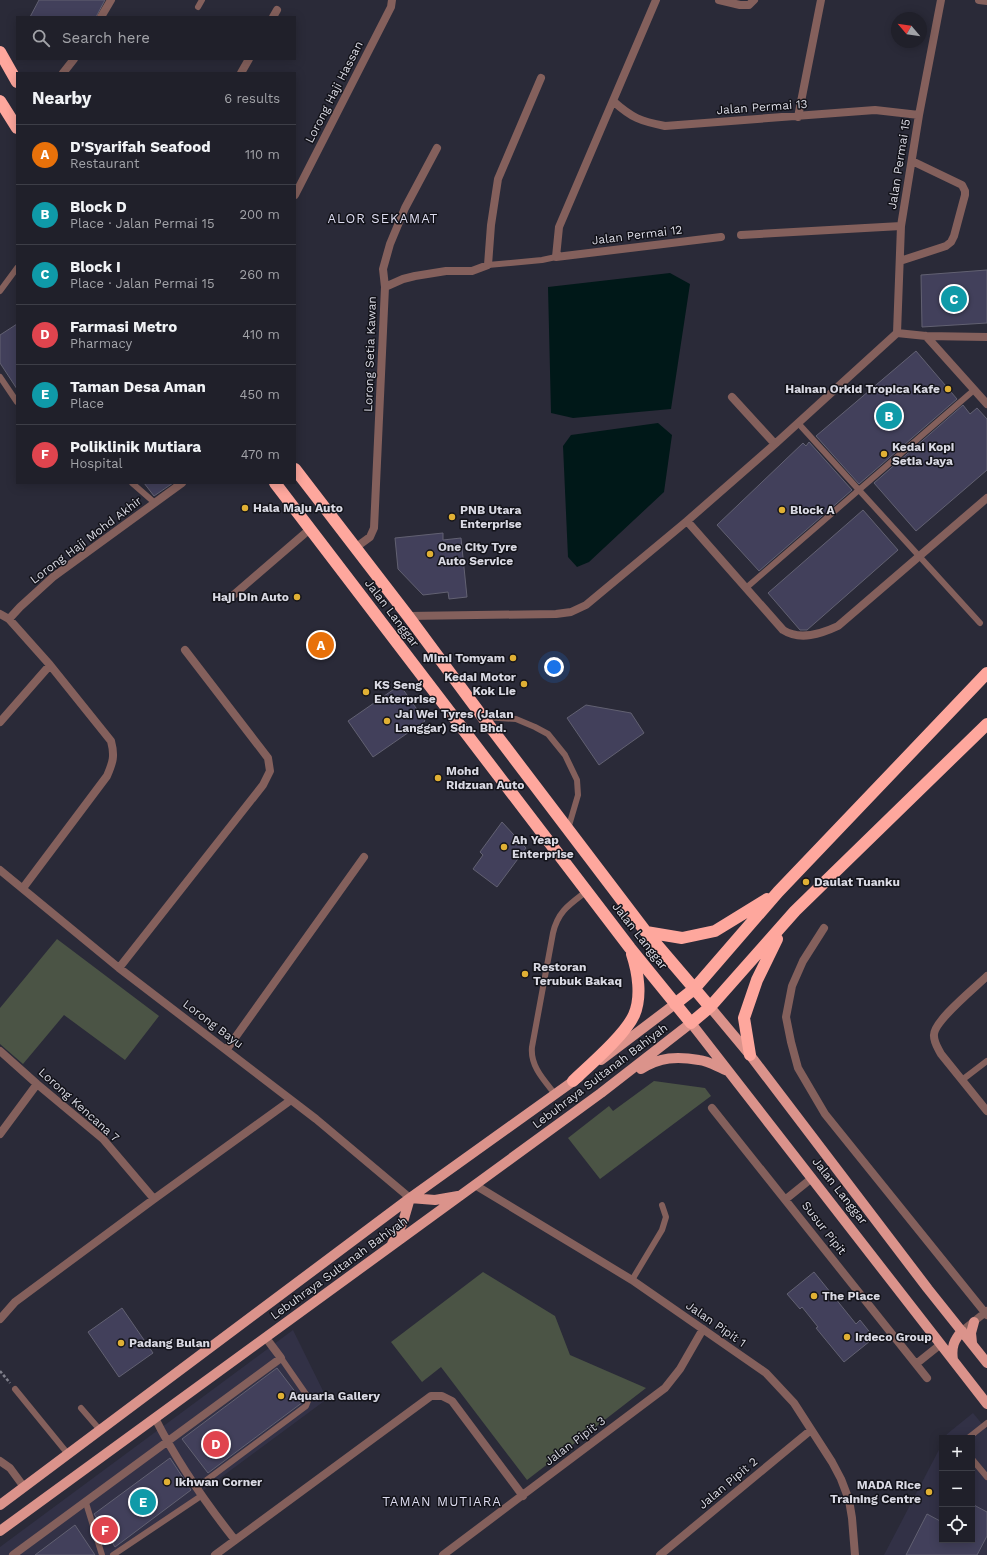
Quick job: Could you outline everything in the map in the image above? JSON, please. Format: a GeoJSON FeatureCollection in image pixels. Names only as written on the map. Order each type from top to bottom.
{"type":"FeatureCollection","features":[{"type":"Feature","properties":{"kind":"highway"},"geometry":{"type":"LineString","coordinates":[[0,52],[16,80]]}},
{"type":"Feature","properties":{"kind":"highway"},"geometry":{"type":"LineString","coordinates":[[0,100],[16,125]]}},
{"type":"Feature","properties":{"kind":"highway","name":"Jalan Langgar"},"geometry":{"type":"LineString","coordinates":[[296,470],[408,616],[646,932],[710,1007]]}},
{"type":"Feature","properties":{"kind":"highway","name":"Jalan Langgar"},"geometry":{"type":"LineString","coordinates":[[276,484],[630,948],[690,1023]]}},
{"type":"Feature","properties":{"kind":"highway"},"geometry":{"type":"LineString","coordinates":[[676,1004],[694,989],[778,892],[987,673]]}},
{"type":"Feature","properties":{"kind":"highway"},"geometry":{"type":"LineString","coordinates":[[690,1023],[710,1007],[796,911],[987,724]]}},
{"type":"Feature","properties":{"kind":"highway"},"geometry":{"type":"LineString","coordinates":[[646,932],[682,938],[715,931],[778,892]]}},
{"type":"Feature","properties":{"kind":"highway"},"geometry":{"type":"LineString","coordinates":[[750,1055],[744,1018],[757,980],[773,946],[796,911]]}},
{"type":"Feature","properties":{"kind":"highway"},"geometry":{"type":"LineString","coordinates":[[573,1081],[623,1032],[634,1015],[638,992],[637,970],[630,948]]}},
{"type":"Feature","properties":{"kind":"main road","name":"Lebuhraya Sultanah Bahiyah"},"geometry":{"type":"LineString","coordinates":[[0,1505],[410,1198],[573,1081],[676,1004]]}},
{"type":"Feature","properties":{"kind":"main road","name":"Jalan Langgar"},"geometry":{"type":"LineString","coordinates":[[710,1007],[750,1055],[987,1363]]}},
{"type":"Feature","properties":{"kind":"main road","name":"Lebuhraya Sultanah Bahiyah"},"geometry":{"type":"LineString","coordinates":[[0,1531],[601,1093],[690,1023]]}},
{"type":"Feature","properties":{"kind":"main road","name":"Jalan Langgar"},"geometry":{"type":"LineString","coordinates":[[690,1023],[730,1072],[987,1404]]}},
{"type":"Feature","properties":{"kind":"main road"},"geometry":{"type":"LineString","coordinates":[[601,1093],[650,1063],[660,1059],[700,1060],[730,1072]]}},
{"type":"Feature","properties":{"kind":"main road"},"geometry":{"type":"LineString","coordinates":[[391,1246],[403,1222],[410,1198],[435,1200],[462,1195]]}},
{"type":"Feature","properties":{"kind":"main road"},"geometry":{"type":"LineString","coordinates":[[973,1345],[971,1333],[974,1322]]}},
{"type":"Feature","properties":{"kind":"main road"},"geometry":{"type":"LineString","coordinates":[[953,1360],[953,1343],[962,1331]]}},
{"type":"Feature","properties":{"kind":"street"},"geometry":{"type":"LineString","coordinates":[[102,16],[110,0]]}},
{"type":"Feature","properties":{"kind":"street","name":"Lorong Haji Hassan"},"geometry":{"type":"LineString","coordinates":[[296,193],[391,7],[392,0]]}},
{"type":"Feature","properties":{"kind":"street"},"geometry":{"type":"LineString","coordinates":[[556,257],[559,227],[656,0]]}},
{"type":"Feature","properties":{"kind":"street"},"geometry":{"type":"LineString","coordinates":[[719,0],[740,5],[749,5],[754,0]]}},
{"type":"Feature","properties":{"kind":"street"},"geometry":{"type":"LineString","coordinates":[[798,116],[821,0]]}},
{"type":"Feature","properties":{"kind":"street","name":"Jalan Permai 15"},"geometry":{"type":"LineString","coordinates":[[896,333],[901,226],[919,115],[941,0]]}},
{"type":"Feature","properties":{"kind":"street"},"geometry":{"type":"LineString","coordinates":[[979,0],[987,1]]}},
{"type":"Feature","properties":{"kind":"street"},"geometry":{"type":"LineString","coordinates":[[64,72],[73,60]]}},
{"type":"Feature","properties":{"kind":"street"},"geometry":{"type":"LineString","coordinates":[[242,72],[248,60]]}},
{"type":"Feature","properties":{"kind":"street"},"geometry":{"type":"LineString","coordinates":[[488,265],[490,225],[498,179],[541,78]]}},
{"type":"Feature","properties":{"kind":"street","name":"Jalan Permai 13"},"geometry":{"type":"LineString","coordinates":[[613,101],[628,114],[638,119],[665,126],[875,110],[919,115]]}},
{"type":"Feature","properties":{"kind":"street"},"geometry":{"type":"LineString","coordinates":[[385,287],[383,269],[390,244],[405,208],[437,148]]}},
{"type":"Feature","properties":{"kind":"street"},"geometry":{"type":"LineString","coordinates":[[900,261],[946,246],[951,242],[965,195],[962,185],[912,161]]}},
{"type":"Feature","properties":{"kind":"street"},"geometry":{"type":"LineString","coordinates":[[741,235],[901,226]]}},
{"type":"Feature","properties":{"kind":"street","name":"Jalan Permai 12"},"geometry":{"type":"LineString","coordinates":[[556,257],[721,237]]}},
{"type":"Feature","properties":{"kind":"street","name":"Lorong Setia Kawan"},"geometry":{"type":"LineString","coordinates":[[355,548],[370,537],[374,528],[385,287],[403,279],[415,276],[446,271],[472,271],[488,265]]}},
{"type":"Feature","properties":{"kind":"street"},"geometry":{"type":"LineString","coordinates":[[408,616],[556,614],[571,612],[586,605],[687,521],[775,444],[896,333],[926,336],[987,337]]}},
{"type":"Feature","properties":{"kind":"street"},"geometry":{"type":"LineString","coordinates":[[926,336],[987,404]]}},
{"type":"Feature","properties":{"kind":"street"},"geometry":{"type":"LineString","coordinates":[[732,397],[775,444]]}},
{"type":"Feature","properties":{"kind":"street","name":"Lorong Haji Mohd Akhir"},"geometry":{"type":"LineString","coordinates":[[8,620],[53,577],[181,484]]}},
{"type":"Feature","properties":{"kind":"street"},"geometry":{"type":"LineString","coordinates":[[687,521],[783,630],[790,635],[809,636],[816,635],[838,626],[987,498]]}},
{"type":"Feature","properties":{"kind":"street"},"geometry":{"type":"LineString","coordinates":[[230,598],[310,529]]}},
{"type":"Feature","properties":{"kind":"street"},"geometry":{"type":"LineString","coordinates":[[0,614],[8,620],[50,665],[111,741],[114,752],[113,762],[107,776],[23,888]]}},
{"type":"Feature","properties":{"kind":"street"},"geometry":{"type":"LineString","coordinates":[[119,968],[263,785],[270,771],[268,758],[185,650]]}},
{"type":"Feature","properties":{"kind":"street"},"geometry":{"type":"LineString","coordinates":[[0,722],[50,665]]}},
{"type":"Feature","properties":{"kind":"street"},"geometry":{"type":"LineString","coordinates":[[226,1049],[364,857]]}},
{"type":"Feature","properties":{"kind":"street","name":"Lorong Bayu"},"geometry":{"type":"LineString","coordinates":[[0,870],[119,968],[291,1100],[410,1198]]}},
{"type":"Feature","properties":{"kind":"street"},"geometry":{"type":"LineString","coordinates":[[824,928],[803,961],[792,986],[786,1017],[798,1068],[825,1114],[986,1313],[962,1331]]}},
{"type":"Feature","properties":{"kind":"street"},"geometry":{"type":"LineString","coordinates":[[987,976],[944,1016],[937,1025],[933,1035],[937,1046],[987,1111]]}},
{"type":"Feature","properties":{"kind":"street","name":"Lorong Kencana 7"},"geometry":{"type":"LineString","coordinates":[[0,1051],[103,1139],[154,1198]]}},
{"type":"Feature","properties":{"kind":"street"},"geometry":{"type":"LineString","coordinates":[[0,1134],[37,1084]]}},
{"type":"Feature","properties":{"kind":"street"},"geometry":{"type":"LineString","coordinates":[[0,1319],[15,1302],[154,1198],[291,1100]]}},
{"type":"Feature","properties":{"kind":"street","name":"Susur Pipit"},"geometry":{"type":"LineString","coordinates":[[712,1108],[786,1199],[927,1378]]}},
{"type":"Feature","properties":{"kind":"street"},"geometry":{"type":"LineString","coordinates":[[786,1199],[812,1178]]}},
{"type":"Feature","properties":{"kind":"street","name":"Jalan Pipit 1"},"geometry":{"type":"LineString","coordinates":[[475,1185],[632,1280],[766,1373],[794,1403],[832,1462],[841,1479],[849,1500],[855,1555]]}},
{"type":"Feature","properties":{"kind":"street","name":"Jalan Pipit 3"},"geometry":{"type":"LineString","coordinates":[[443,1555],[665,1388],[680,1369],[703,1328]]}},
{"type":"Feature","properties":{"kind":"street"},"geometry":{"type":"LineString","coordinates":[[13,1555],[86,1503],[281,1358],[266,1338]]}},
{"type":"Feature","properties":{"kind":"street"},"geometry":{"type":"LineString","coordinates":[[916,1364],[941,1344]]}},
{"type":"Feature","properties":{"kind":"street"},"geometry":{"type":"LineString","coordinates":[[214,1555],[431,1396],[442,1396],[452,1402],[523,1496]]}},
{"type":"Feature","properties":{"kind":"street"},"geometry":{"type":"LineString","coordinates":[[155,1418],[167,1443],[201,1496],[235,1540]]}},
{"type":"Feature","properties":{"kind":"street","name":"Jalan Pipit 2"},"geometry":{"type":"LineString","coordinates":[[660,1555],[811,1430]]}},
{"type":"Feature","properties":{"kind":"street"},"geometry":{"type":"LineString","coordinates":[[0,1461],[10,1468],[24,1487]]}},
{"type":"Feature","properties":{"kind":"lane"},"geometry":{"type":"LineString","coordinates":[[198,7],[202,0]]}},
{"type":"Feature","properties":{"kind":"lane"},"geometry":{"type":"LineString","coordinates":[[488,265],[542,260],[556,257]]}},
{"type":"Feature","properties":{"kind":"lane"},"geometry":{"type":"LineString","coordinates":[[0,291],[16,269]]}},
{"type":"Feature","properties":{"kind":"lane"},"geometry":{"type":"LineString","coordinates":[[0,377],[16,401]]}},
{"type":"Feature","properties":{"kind":"lane"},"geometry":{"type":"LineString","coordinates":[[746,588],[974,390]]}},
{"type":"Feature","properties":{"kind":"lane"},"geometry":{"type":"LineString","coordinates":[[798,423],[980,623]]}},
{"type":"Feature","properties":{"kind":"lane"},"geometry":{"type":"LineString","coordinates":[[133,484],[155,503]]}},
{"type":"Feature","properties":{"kind":"lane"},"geometry":{"type":"LineString","coordinates":[[482,716],[516,719],[535,727],[548,734],[565,755],[577,780],[578,795],[568,829]]}},
{"type":"Feature","properties":{"kind":"lane"},"geometry":{"type":"LineString","coordinates":[[555,1094],[534,1064],[532,1058],[532,1048],[556,921],[565,908],[587,891]]}},
{"type":"Feature","properties":{"kind":"lane"},"geometry":{"type":"LineString","coordinates":[[962,1080],[987,1061]]}},
{"type":"Feature","properties":{"kind":"lane"},"geometry":{"type":"LineString","coordinates":[[632,1280],[662,1230],[666,1217],[662,1205]]}},
{"type":"Feature","properties":{"kind":"lane"},"geometry":{"type":"LineString","coordinates":[[196,1488],[306,1406],[308,1398],[281,1358]]}},
{"type":"Feature","properties":{"kind":"lane"},"geometry":{"type":"LineString","coordinates":[[15,1389],[68,1454]]}},
{"type":"Feature","properties":{"kind":"lane"},"geometry":{"type":"LineString","coordinates":[[81,1408],[100,1430]]}},
{"type":"Feature","properties":{"kind":"lane"},"geometry":{"type":"LineString","coordinates":[[972,1435],[987,1423]]}},
{"type":"Feature","properties":{"kind":"lane"},"geometry":{"type":"LineString","coordinates":[[975,1462],[987,1477]]}},
{"type":"Feature","properties":{"kind":"lane"},"geometry":{"type":"LineString","coordinates":[[113,1555],[201,1496]]}},
{"type":"Feature","properties":{"kind":"lane"},"geometry":{"type":"LineString","coordinates":[[86,1503],[102,1555]]}},
{"type":"Feature","properties":{"kind":"path"},"geometry":{"type":"LineString","coordinates":[[0,1371],[15,1389]]}},
{"type":"Feature","properties":{"kind":"shaded area"},"geometry":{"type":"Polygon","coordinates":[[[670,273],[690,284],[671,409],[573,418],[551,413],[548,287],[670,273]]]}},
{"type":"Feature","properties":{"kind":"shaded area"},"geometry":{"type":"Polygon","coordinates":[[[658,423],[672,435],[664,492],[589,562],[577,567],[568,557],[563,446],[571,435],[658,423]]]}},
{"type":"Feature","properties":{"kind":"shaded area"},"geometry":{"type":"Polygon","coordinates":[[[57,939],[159,1016],[125,1060],[64,1015],[23,1064],[0,1044],[0,1008],[57,939]]]}},
{"type":"Feature","properties":{"kind":"shaded area"},"geometry":{"type":"Polygon","coordinates":[[[654,1081],[705,1088],[711,1096],[600,1179],[568,1138],[609,1106],[613,1111],[654,1081]]]}},
{"type":"Feature","properties":{"kind":"shaded area"},"geometry":{"type":"Polygon","coordinates":[[[483,1272],[555,1316],[570,1355],[646,1388],[527,1480],[441,1367],[422,1382],[391,1342],[483,1272]]]}},
{"type":"Feature","properties":{"kind":"shaded area"},"geometry":{"type":"Polygon","coordinates":[[[293,1330],[327,1399],[116,1555],[0,1555],[0,1547],[293,1330]]]}},
{"type":"Feature","properties":{"kind":"shaded area","name":"MADA Rice Training Centre"},"geometry":{"type":"Polygon","coordinates":[[[973,1413],[987,1430],[987,1555],[884,1555],[939,1450],[939,1543],[975,1543],[975,1435],[947,1434],[973,1413]]]}},
{"type":"Feature","properties":{"kind":"building"},"geometry":{"type":"Polygon","coordinates":[[[39,0],[105,0],[97,16],[31,16],[39,0]]]}},
{"type":"Feature","properties":{"kind":"building"},"geometry":{"type":"Polygon","coordinates":[[[987,270],[987,323],[922,327],[921,275],[987,270]]]}},
{"type":"Feature","properties":{"kind":"building"},"geometry":{"type":"Polygon","coordinates":[[[16,325],[16,387],[0,363],[0,335],[16,325]]]}},
{"type":"Feature","properties":{"kind":"building"},"geometry":{"type":"Polygon","coordinates":[[[916,351],[957,399],[859,484],[816,436],[916,351]]]}},
{"type":"Feature","properties":{"kind":"building"},"geometry":{"type":"Polygon","coordinates":[[[963,405],[970,414],[977,408],[987,419],[987,470],[916,531],[874,483],[963,405]]]}},
{"type":"Feature","properties":{"kind":"building","name":"Block A"},"geometry":{"type":"Polygon","coordinates":[[[809,442],[852,490],[759,571],[717,525],[803,443],[806,446],[809,442]]]}},
{"type":"Feature","properties":{"kind":"building"},"geometry":{"type":"Polygon","coordinates":[[[145,484],[172,484],[154,496],[145,484]]]}},
{"type":"Feature","properties":{"kind":"building"},"geometry":{"type":"Polygon","coordinates":[[[863,510],[898,550],[807,630],[800,630],[768,593],[863,510]]]}},
{"type":"Feature","properties":{"kind":"building","name":"One City Tyre Auto Service"},"geometry":{"type":"Polygon","coordinates":[[[443,533],[443,540],[461,538],[467,597],[449,599],[448,592],[423,595],[398,569],[395,538],[443,533]]]}},
{"type":"Feature","properties":{"kind":"building","name":"Jai Wei Tyres (Jalan Langgar) Sdn. Bhd."},"geometry":{"type":"Polygon","coordinates":[[[400,685],[425,721],[373,757],[348,721],[400,685]]]}},
{"type":"Feature","properties":{"kind":"building"},"geometry":{"type":"Polygon","coordinates":[[[586,705],[631,713],[644,733],[599,765],[567,718],[586,705]]]}},
{"type":"Feature","properties":{"kind":"building"},"geometry":{"type":"Polygon","coordinates":[[[502,822],[526,848],[497,887],[473,869],[483,855],[480,852],[502,822]]]}},
{"type":"Feature","properties":{"kind":"building"},"geometry":{"type":"Polygon","coordinates":[[[814,1272],[856,1324],[860,1320],[872,1335],[868,1338],[870,1341],[844,1362],[816,1328],[818,1327],[802,1307],[800,1309],[787,1294],[814,1272]]]}},
{"type":"Feature","properties":{"kind":"building","name":"Padang Bulan"},"geometry":{"type":"Polygon","coordinates":[[[122,1308],[153,1353],[119,1377],[88,1332],[122,1308]]]}},
{"type":"Feature","properties":{"kind":"building"},"geometry":{"type":"Polygon","coordinates":[[[277,1368],[303,1402],[208,1473],[182,1439],[277,1368]]]}},
{"type":"Feature","properties":{"kind":"building"},"geometry":{"type":"Polygon","coordinates":[[[170,1458],[191,1490],[115,1547],[94,1514],[170,1458]]]}},
{"type":"Feature","properties":{"kind":"building"},"geometry":{"type":"Polygon","coordinates":[[[975,1506],[987,1512],[987,1536],[977,1555],[906,1555],[927,1514],[939,1520],[939,1543],[975,1543],[975,1506]]]}},
{"type":"Feature","properties":{"kind":"building"},"geometry":{"type":"Polygon","coordinates":[[[75,1525],[95,1555],[35,1555],[75,1525]]]}},
{"type":"Feature","properties":{"kind":"place","name":"Block I"},"geometry":{"type":"Point","coordinates":[954,299]}},
{"type":"Feature","properties":{"kind":"place","name":"Hainan Orkid Tropica Kafe"},"geometry":{"type":"Point","coordinates":[948,389]}},
{"type":"Feature","properties":{"kind":"place","name":"Block D"},"geometry":{"type":"Point","coordinates":[889,416]}},
{"type":"Feature","properties":{"kind":"place","name":"Kedai Kopi Setia Jaya"},"geometry":{"type":"Point","coordinates":[884,454]}},
{"type":"Feature","properties":{"kind":"place","name":"Hala Maju Auto"},"geometry":{"type":"Point","coordinates":[245,508]}},
{"type":"Feature","properties":{"kind":"place","name":"Block A"},"geometry":{"type":"Point","coordinates":[782,510]}},
{"type":"Feature","properties":{"kind":"place","name":"PNB Utara Enterprise"},"geometry":{"type":"Point","coordinates":[452,517]}},
{"type":"Feature","properties":{"kind":"place","name":"One City Tyre Auto Service"},"geometry":{"type":"Point","coordinates":[430,554]}},
{"type":"Feature","properties":{"kind":"place","name":"Haji Din Auto"},"geometry":{"type":"Point","coordinates":[297,597]}},
{"type":"Feature","properties":{"kind":"place","name":"D'Syarifah Seafood"},"geometry":{"type":"Point","coordinates":[321,645]}},
{"type":"Feature","properties":{"kind":"place","name":"Mimi Tomyam"},"geometry":{"type":"Point","coordinates":[513,658]}},
{"type":"Feature","properties":{"kind":"place","name":"Kedai Motor Kok Lie"},"geometry":{"type":"Point","coordinates":[524,684]}},
{"type":"Feature","properties":{"kind":"place","name":"KS Seng Enterprise"},"geometry":{"type":"Point","coordinates":[366,692]}},
{"type":"Feature","properties":{"kind":"place","name":"Jai Wei Tyres (Jalan Langgar) Sdn. Bhd."},"geometry":{"type":"Point","coordinates":[387,721]}},
{"type":"Feature","properties":{"kind":"place","name":"Mohd Ridzuan Auto"},"geometry":{"type":"Point","coordinates":[438,778]}},
{"type":"Feature","properties":{"kind":"place","name":"Ah Yeap Enterprise"},"geometry":{"type":"Point","coordinates":[504,847]}},
{"type":"Feature","properties":{"kind":"place","name":"Daulat Tuanku"},"geometry":{"type":"Point","coordinates":[806,882]}},
{"type":"Feature","properties":{"kind":"place","name":"Restoran Terubuk Bakaq"},"geometry":{"type":"Point","coordinates":[525,974]}},
{"type":"Feature","properties":{"kind":"place","name":"The Place"},"geometry":{"type":"Point","coordinates":[814,1296]}},
{"type":"Feature","properties":{"kind":"place","name":"Irdeco Group"},"geometry":{"type":"Point","coordinates":[847,1337]}},
{"type":"Feature","properties":{"kind":"place","name":"Padang Bulan"},"geometry":{"type":"Point","coordinates":[121,1343]}},
{"type":"Feature","properties":{"kind":"place","name":"Aquaria Gallery"},"geometry":{"type":"Point","coordinates":[281,1396]}},
{"type":"Feature","properties":{"kind":"place","name":"Farmasi Metro"},"geometry":{"type":"Point","coordinates":[216,1444]}},
{"type":"Feature","properties":{"kind":"place","name":"Ikhwan Corner"},"geometry":{"type":"Point","coordinates":[167,1482]}},
{"type":"Feature","properties":{"kind":"place","name":"MADA Rice Training Centre"},"geometry":{"type":"Point","coordinates":[929,1492]}},
{"type":"Feature","properties":{"kind":"place","name":"Taman Desa Aman"},"geometry":{"type":"Point","coordinates":[143,1502]}},
{"type":"Feature","properties":{"kind":"place","name":"Poliklinik Mutiara"},"geometry":{"type":"Point","coordinates":[105,1530]}},
{"type":"Feature","properties":{"kind":"district","name":"ALOR SEKAMAT"},"geometry":{"type":"Point","coordinates":[383,218]}},
{"type":"Feature","properties":{"kind":"district","name":"TAMAN MUTIARA"},"geometry":{"type":"Point","coordinates":[442,1501]}}]}
